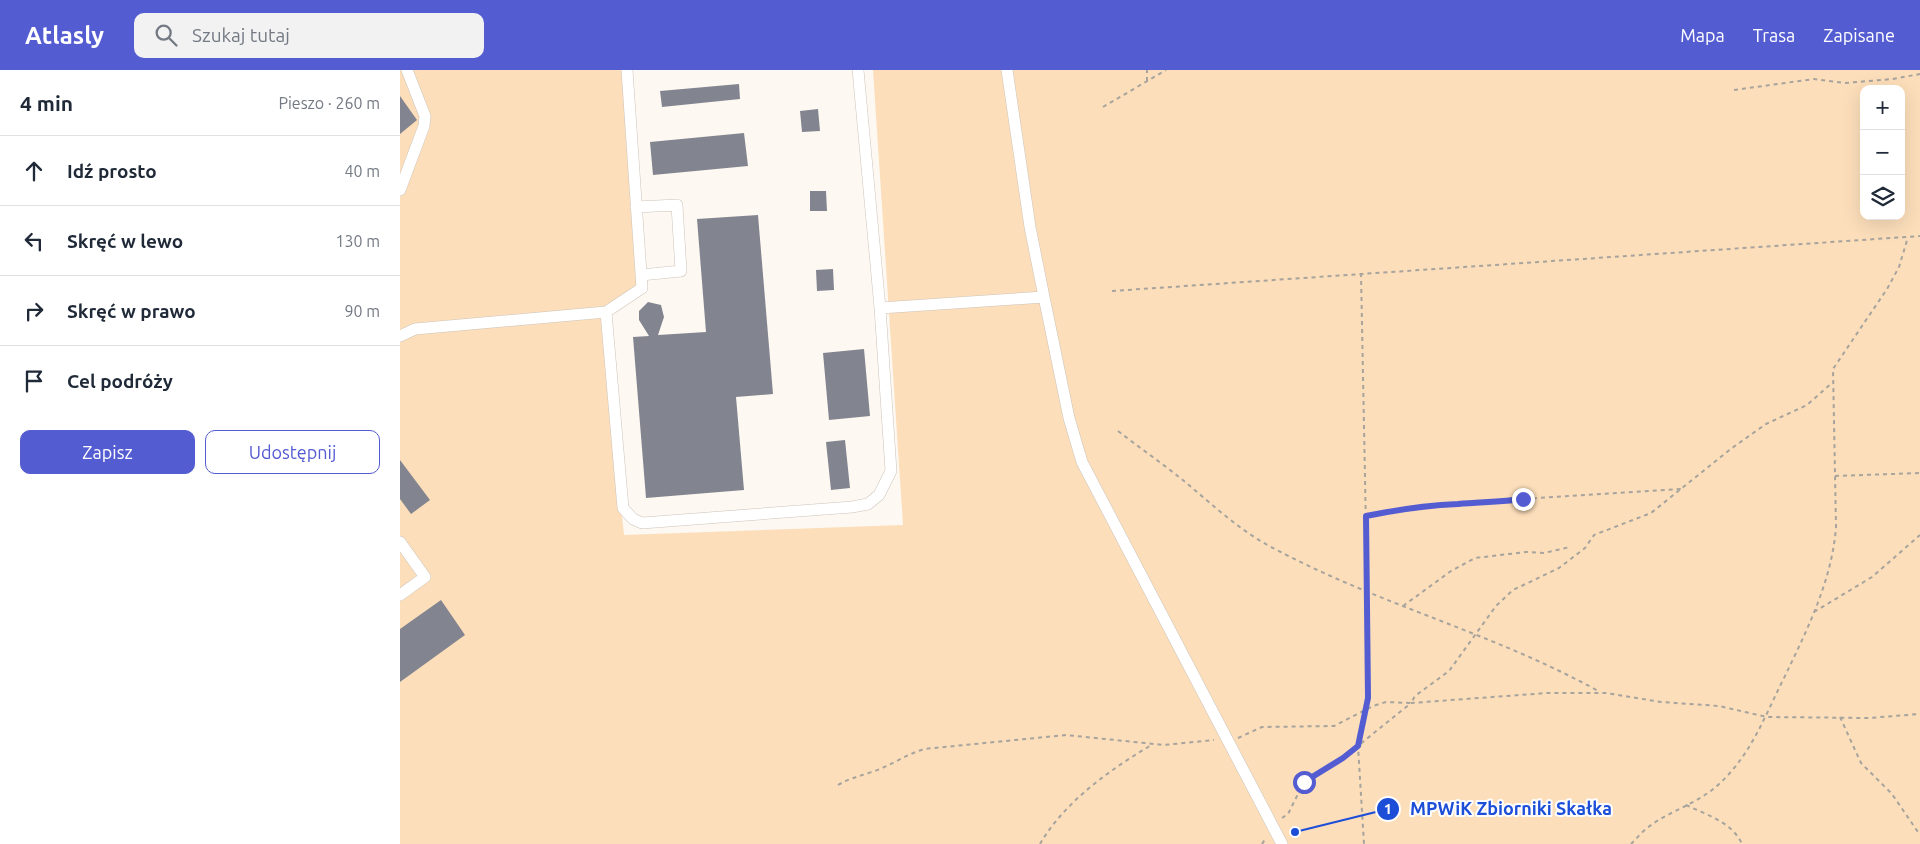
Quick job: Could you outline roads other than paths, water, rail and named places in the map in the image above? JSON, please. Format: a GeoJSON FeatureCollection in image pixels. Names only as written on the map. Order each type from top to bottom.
{"type":"FeatureCollection","features":[{"type":"Feature","properties":{"kind":"lane"},"geometry":{"type":"LineString","coordinates":[[400,190],[426,116],[407,70]]}},
{"type":"Feature","properties":{"kind":"lane"},"geometry":{"type":"LineString","coordinates":[[400,336],[416,329],[606,312],[642,288],[628,70]]}},
{"type":"Feature","properties":{"kind":"lane"},"geometry":{"type":"LineString","coordinates":[[606,312],[623,508],[633,520],[642,523],[852,507],[868,504],[879,495],[891,471],[880,308],[858,70]]}},
{"type":"Feature","properties":{"kind":"lane"},"geometry":{"type":"LineString","coordinates":[[1006,70],[1030,227],[1069,418],[1082,462],[1282,844]]}},
{"type":"Feature","properties":{"kind":"lane"},"geometry":{"type":"LineString","coordinates":[[636,206],[678,205],[681,272],[641,275]]}},
{"type":"Feature","properties":{"kind":"lane"},"geometry":{"type":"LineString","coordinates":[[880,308],[1044,297]]}},
{"type":"Feature","properties":{"kind":"lane"},"geometry":{"type":"LineString","coordinates":[[400,542],[425,577],[400,595]]}},
{"type":"Feature","properties":{"kind":"place","name":"MPWiK Zbiorniki Skałka"},"geometry":{"type":"Point","coordinates":[1295,832]}}]}
